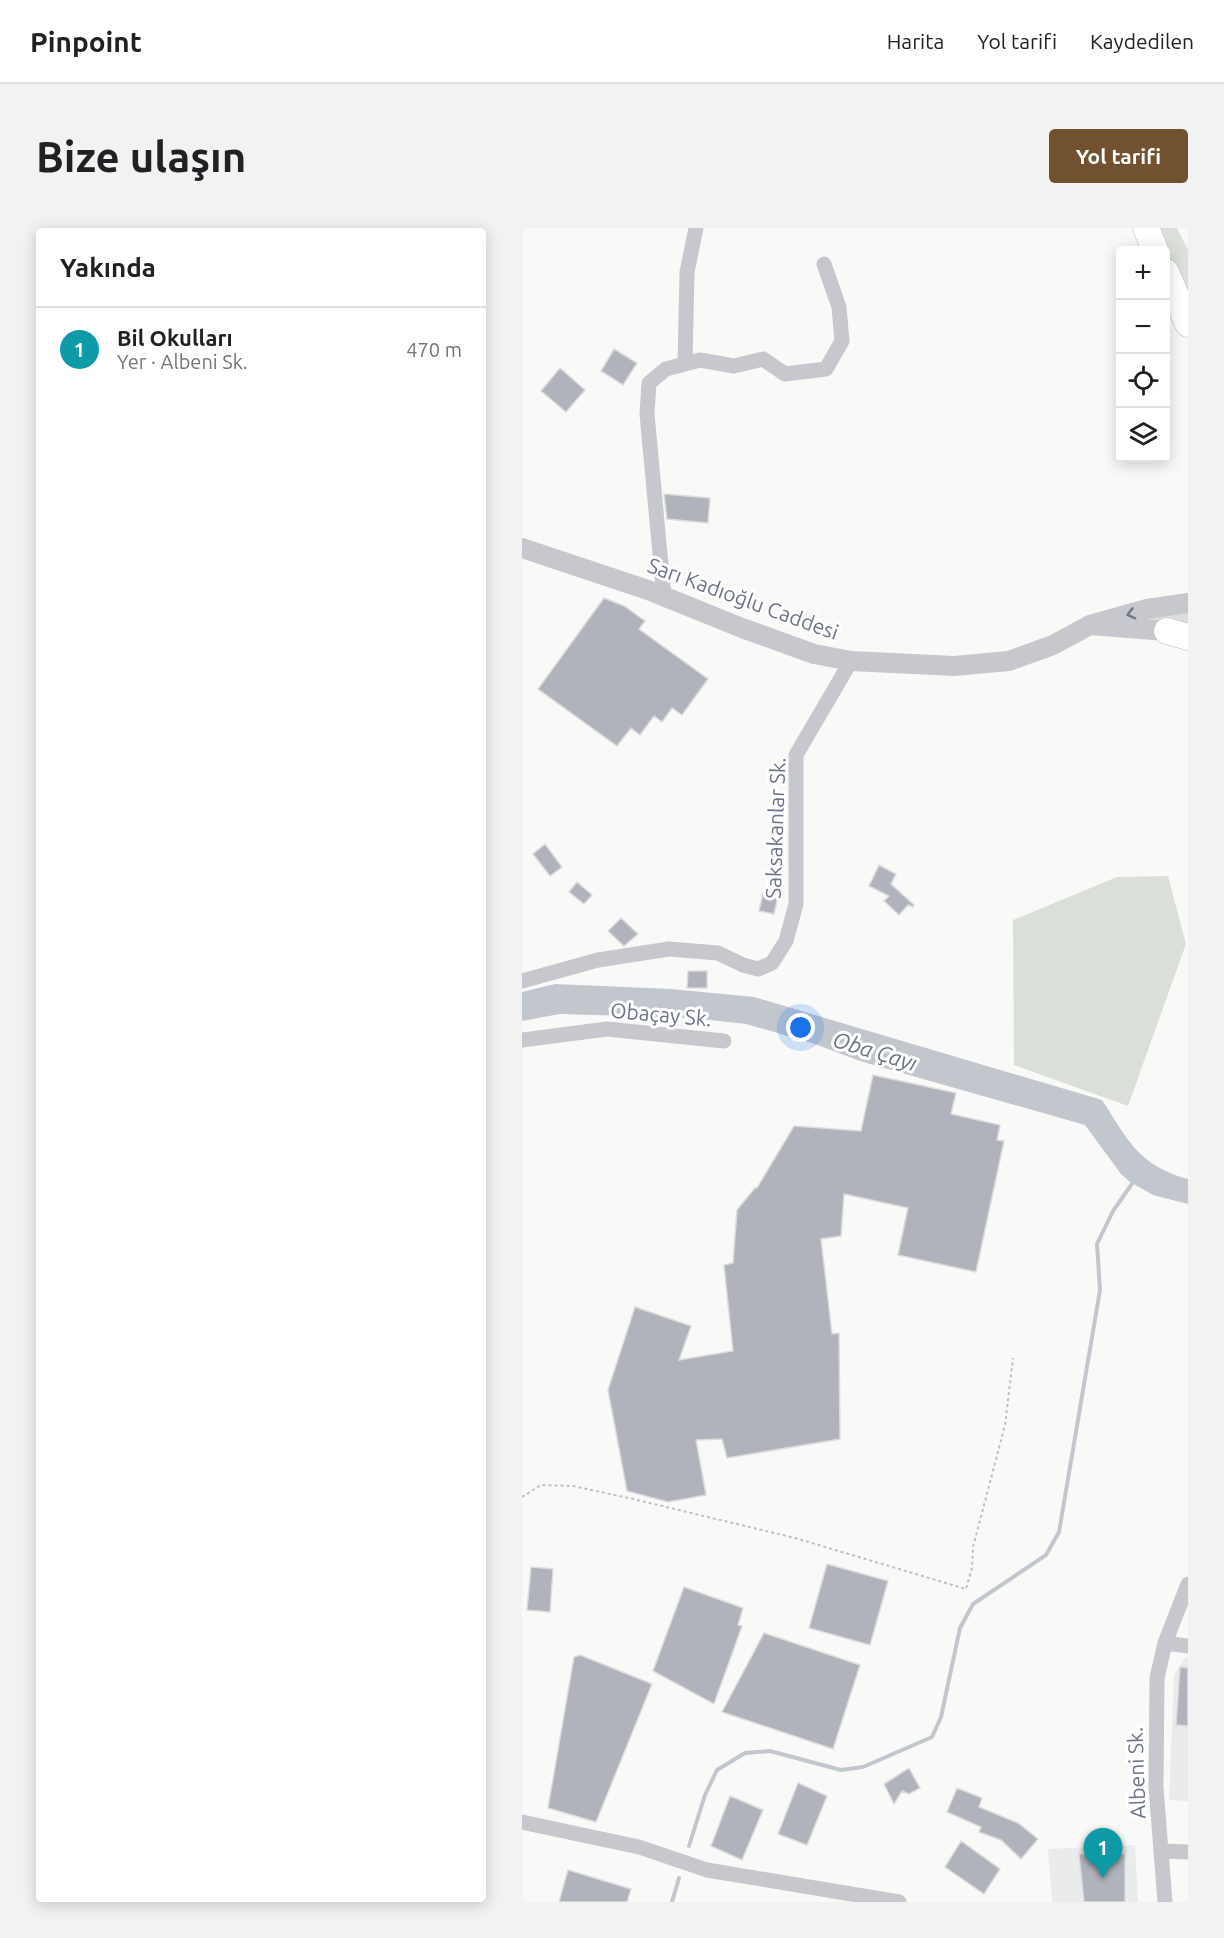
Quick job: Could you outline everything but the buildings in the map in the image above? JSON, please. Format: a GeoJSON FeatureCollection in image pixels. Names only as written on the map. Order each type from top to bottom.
{"type":"FeatureCollection","features":[{"type":"Feature","properties":{"kind":"highway"},"geometry":{"type":"LineString","coordinates":[[1146,228],[1153,246]]}},
{"type":"Feature","properties":{"kind":"highway"},"geometry":{"type":"LineString","coordinates":[[1170,281],[1188,324]]}},
{"type":"Feature","properties":{"kind":"street"},"geometry":{"type":"LineString","coordinates":[[686,364],[687,272],[696,228]]}},
{"type":"Feature","properties":{"kind":"street"},"geometry":{"type":"LineString","coordinates":[[664,597],[647,414],[649,383],[666,369],[700,360],[734,366],[763,359],[785,374],[826,369],[842,341],[839,307],[824,264]]}},
{"type":"Feature","properties":{"kind":"street","name":"Sarı Kadıoğlu Caddesi"},"geometry":{"type":"LineString","coordinates":[[522,548],[664,597],[814,654],[851,661],[954,666],[1009,661],[1053,645],[1090,625],[1147,609],[1188,603]]}},
{"type":"Feature","properties":{"kind":"street"},"geometry":{"type":"LineString","coordinates":[[1090,625],[1181,634]]}},
{"type":"Feature","properties":{"kind":"street","name":"Saksakanlar Sk."},"geometry":{"type":"LineString","coordinates":[[522,981],[598,960],[669,948],[718,953],[743,965],[758,969],[772,963],[786,941],[796,904],[796,755],[851,661]]}},
{"type":"Feature","properties":{"kind":"street","name":"Obaçay Sk."},"geometry":{"type":"LineString","coordinates":[[522,1040],[607,1029],[724,1041]]}},
{"type":"Feature","properties":{"kind":"street","name":"Albeni Sk."},"geometry":{"type":"LineString","coordinates":[[1165,1902],[1156,1787],[1157,1678],[1165,1643],[1188,1584]]}},
{"type":"Feature","properties":{"kind":"street"},"geometry":{"type":"LineString","coordinates":[[1165,1643],[1188,1646]]}},
{"type":"Feature","properties":{"kind":"street"},"geometry":{"type":"LineString","coordinates":[[522,1822],[639,1847],[707,1870],[899,1902]]}},
{"type":"Feature","properties":{"kind":"street"},"geometry":{"type":"LineString","coordinates":[[1162,1851],[1188,1852]]}},
{"type":"Feature","properties":{"kind":"path"},"geometry":{"type":"LineString","coordinates":[[522,1497],[541,1485],[573,1486],[603,1492],[795,1538],[966,1589],[972,1568],[973,1547],[1005,1425],[1013,1358]]}},
{"type":"Feature","properties":{"kind":"shaded area"},"geometry":{"type":"Polygon","coordinates":[[[1157,228],[1177,228],[1188,250],[1188,305],[1170,260],[1170,246],[1164,246],[1157,228]]]}},
{"type":"Feature","properties":{"kind":"shaded area"},"geometry":{"type":"Polygon","coordinates":[[[1188,612],[1188,624],[1128,620],[1188,612]]]}},
{"type":"Feature","properties":{"kind":"shaded area"},"geometry":{"type":"Polygon","coordinates":[[[1168,876],[1186,944],[1128,1106],[1014,1065],[1013,920],[1117,877],[1168,876]]]}},
{"type":"Feature","properties":{"kind":"shaded area"},"geometry":{"type":"Polygon","coordinates":[[[1186,1657],[1188,1658],[1188,1801],[1169,1800],[1174,1675],[1186,1657]]]}},
{"type":"Feature","properties":{"kind":"shaded area"},"geometry":{"type":"Polygon","coordinates":[[[1135,1845],[1138,1902],[1052,1902],[1048,1849],[1135,1845]]]}},
{"type":"Feature","properties":{"kind":"water","name":"Oba Çayı"},"geometry":{"type":"Polygon","coordinates":[[[555,984],[671,989],[754,997],[1102,1100],[1136,1150],[1158,1167],[1188,1179],[1188,1204],[1153,1195],[1130,1182],[1121,1174],[1085,1125],[860,1061],[812,1043],[746,1024],[692,1018],[560,1014],[522,1021],[522,992],[555,984]]]}},
{"type":"Feature","properties":{"kind":"waterway"},"geometry":{"type":"LineString","coordinates":[[689,1846],[705,1795],[717,1770],[745,1753],[770,1751],[841,1770],[863,1767],[932,1737],[941,1717],[960,1628],[973,1604],[1046,1555],[1059,1532],[1100,1290],[1097,1244],[1113,1211],[1134,1181]]}},
{"type":"Feature","properties":{"kind":"waterway"},"geometry":{"type":"LineString","coordinates":[[672,1902],[679,1878]]}},
{"type":"Feature","properties":{"kind":"place","name":"Bil Okulları"},"geometry":{"type":"Point","coordinates":[1103,1878]}}]}
